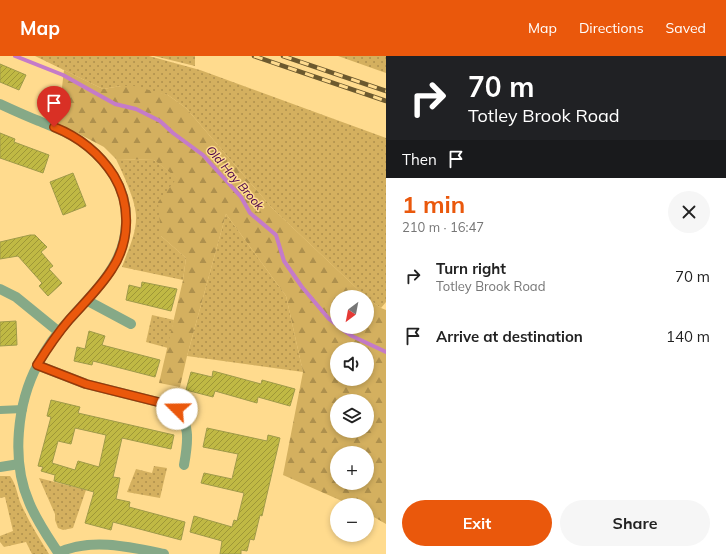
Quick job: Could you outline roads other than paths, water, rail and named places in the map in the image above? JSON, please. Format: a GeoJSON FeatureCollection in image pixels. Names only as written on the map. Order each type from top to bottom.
{"type":"FeatureCollection","features":[{"type":"Feature","properties":{"kind":"street"},"geometry":{"type":"LineString","coordinates":[[0,104],[64,132],[87,145],[108,166],[124,196],[127,215],[121,250],[113,268],[88,301],[59,332],[48,347],[37,365],[29,387],[20,420],[19,464],[22,482],[28,501],[38,522],[58,553],[65,549],[79,546],[105,545],[136,548],[164,554]]}},
{"type":"Feature","properties":{"kind":"street"},"geometry":{"type":"LineString","coordinates":[[0,290],[16,297],[59,332]]}},
{"type":"Feature","properties":{"kind":"street"},"geometry":{"type":"LineString","coordinates":[[88,301],[131,324]]}},
{"type":"Feature","properties":{"kind":"street"},"geometry":{"type":"LineString","coordinates":[[37,365],[86,384],[170,405],[177,409],[182,415],[188,438],[184,465]]}},
{"type":"Feature","properties":{"kind":"street"},"geometry":{"type":"LineString","coordinates":[[0,467],[19,464]]}},
{"type":"Feature","properties":{"kind":"lane"},"geometry":{"type":"LineString","coordinates":[[0,410],[23,409]]}},
{"type":"Feature","properties":{"kind":"waterway","name":"Old Hay Brook"},"geometry":{"type":"LineString","coordinates":[[15,56],[63,75],[115,104],[136,109],[160,121],[173,133],[203,155],[241,197],[250,213],[276,235],[284,261],[302,287],[330,320]]}},
{"type":"Feature","properties":{"kind":"waterway","name":"Old Hay Brook"},"geometry":{"type":"LineString","coordinates":[[349,334],[386,352]]}},
{"type":"Feature","properties":{"kind":"railway"},"geometry":{"type":"LineString","coordinates":[[254,56],[386,101]]}},
{"type":"Feature","properties":{"kind":"railway"},"geometry":{"type":"LineString","coordinates":[[283,56],[386,91]]}}]}
